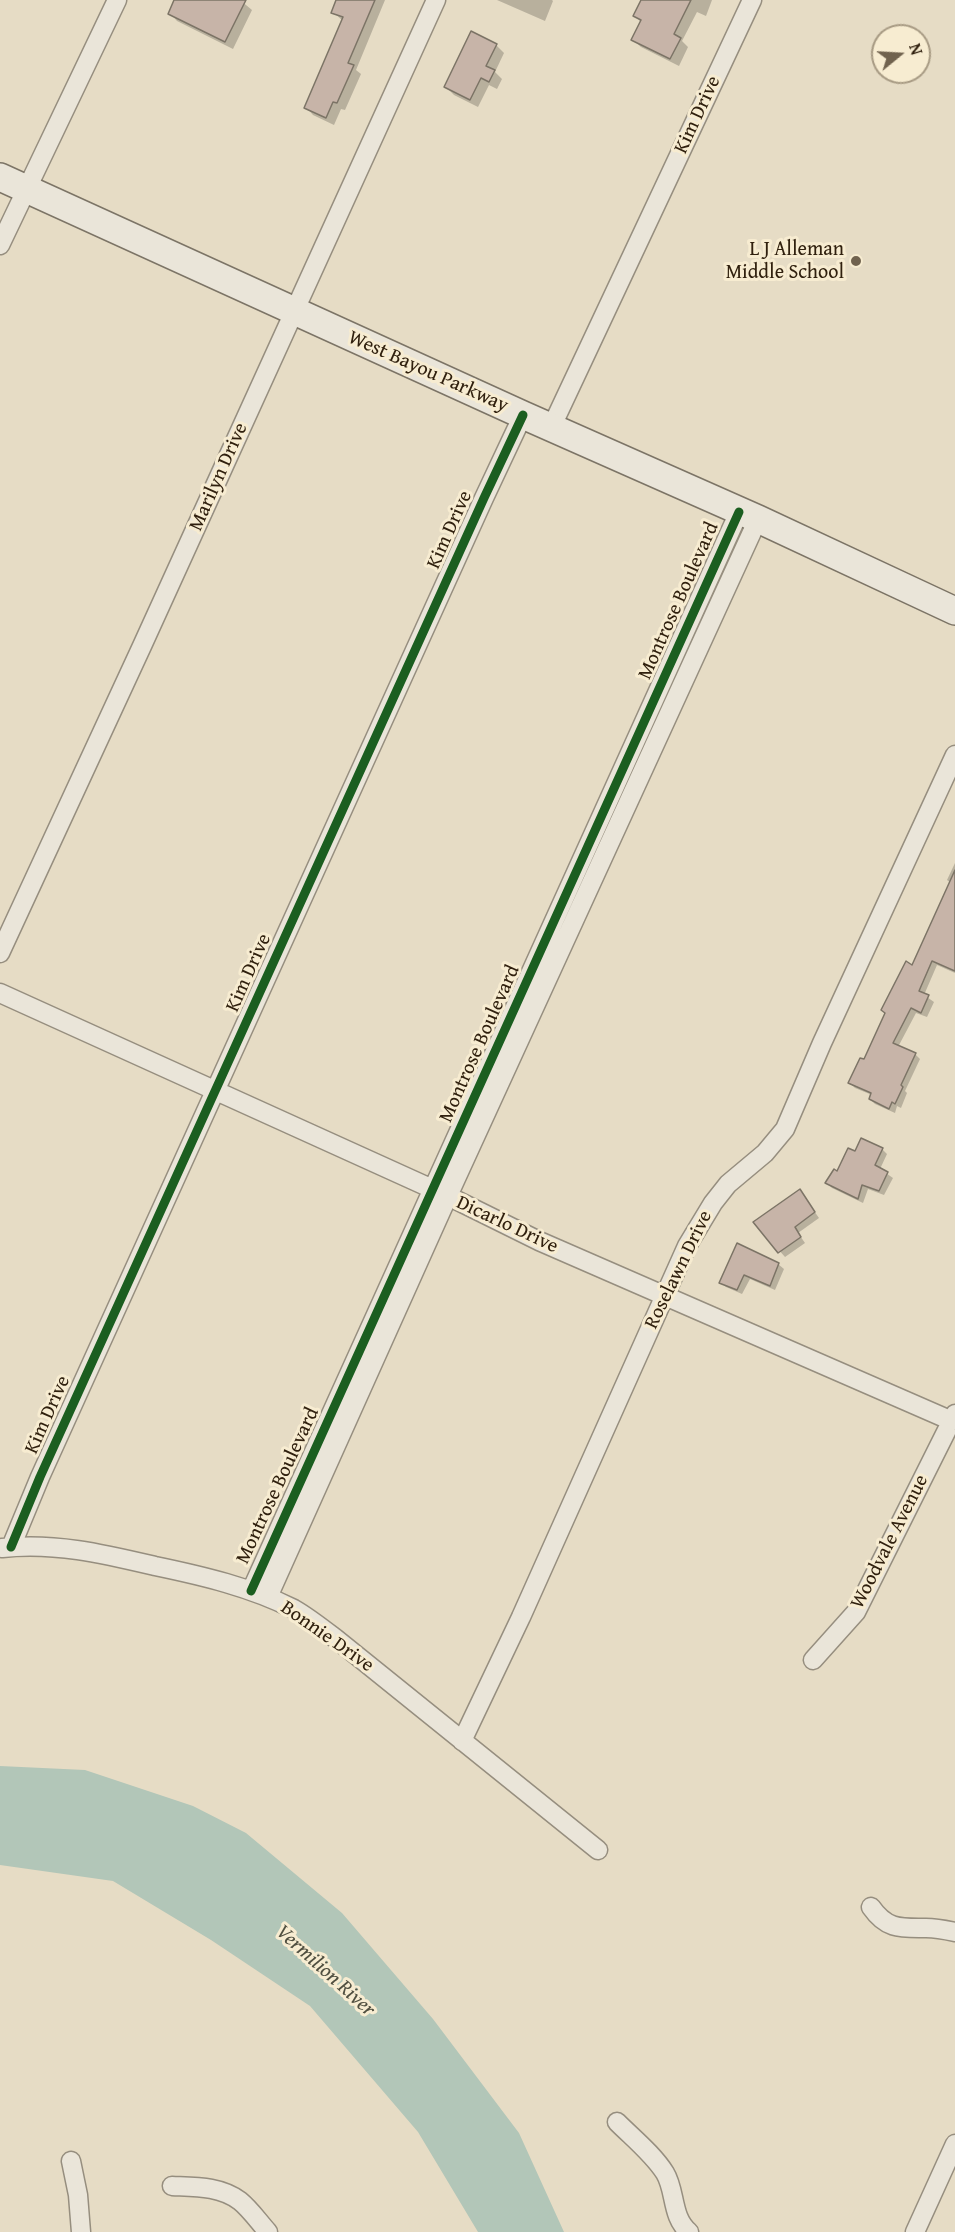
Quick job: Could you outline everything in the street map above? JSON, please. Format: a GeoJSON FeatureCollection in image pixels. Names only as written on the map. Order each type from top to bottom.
{"type":"FeatureCollection","features":[{"type":"Feature","properties":{"kind":"street"},"geometry":{"type":"LineString","coordinates":[[0,245],[117,0]]}},
{"type":"Feature","properties":{"kind":"street","name":"Marilyn Drive"},"geometry":{"type":"LineString","coordinates":[[0,953],[436,0]]}},
{"type":"Feature","properties":{"kind":"street","name":"Kim Drive"},"geometry":{"type":"LineString","coordinates":[[552,426],[752,0]]}},
{"type":"Feature","properties":{"kind":"street","name":"West Bayou Parkway"},"geometry":{"type":"LineString","coordinates":[[0,177],[669,481],[749,515],[955,611]]}},
{"type":"Feature","properties":{"kind":"street","name":"Kim Drive"},"geometry":{"type":"LineString","coordinates":[[6,1548],[523,415]]}},
{"type":"Feature","properties":{"kind":"street","name":"Montrose Boulevard"},"geometry":{"type":"LineString","coordinates":[[251,1591],[441,1193],[749,515]]}},
{"type":"Feature","properties":{"kind":"street","name":"Roselawn Drive"},"geometry":{"type":"LineString","coordinates":[[462,1741],[521,1617],[694,1232],[712,1203],[728,1184],[765,1153],[785,1129],[822,1042],[955,755]]}},
{"type":"Feature","properties":{"kind":"street","name":"Dicarlo Drive"},"geometry":{"type":"LineString","coordinates":[[0,993],[441,1193],[539,1240],[953,1418]]}},
{"type":"Feature","properties":{"kind":"street","name":"Montrose Boulevard"},"geometry":{"type":"LineString","coordinates":[[268,1597],[441,1193]]}},
{"type":"Feature","properties":{"kind":"street","name":"Woodvale Avenue"},"geometry":{"type":"LineString","coordinates":[[813,1660],[855,1612],[953,1418]]}},
{"type":"Feature","properties":{"kind":"street","name":"Bonnie Drive"},"geometry":{"type":"LineString","coordinates":[[6,1548],[53,1546],[81,1550],[204,1577],[268,1597],[297,1611],[335,1638],[598,1850]]}},
{"type":"Feature","properties":{"kind":"street"},"geometry":{"type":"LineString","coordinates":[[871,1907],[884,1922],[903,1929],[929,1928],[955,1932]]}},
{"type":"Feature","properties":{"kind":"street"},"geometry":{"type":"LineString","coordinates":[[617,2122],[667,2175],[678,2215],[684,2228],[689,2232]]}},
{"type":"Feature","properties":{"kind":"street"},"geometry":{"type":"LineString","coordinates":[[915,2232],[950,2170],[955,2144]]}},
{"type":"Feature","properties":{"kind":"street"},"geometry":{"type":"LineString","coordinates":[[71,2162],[78,2195],[81,2232]]}},
{"type":"Feature","properties":{"kind":"street"},"geometry":{"type":"LineString","coordinates":[[172,2186],[207,2187],[223,2192],[240,2201],[268,2232]]}},
{"type":"Feature","properties":{"kind":"water","name":"Vermilion River"},"geometry":{"type":"Polygon","coordinates":[[[0,1766],[85,1770],[193,1806],[246,1833],[342,1913],[433,2019],[519,2133],[564,2232],[478,2232],[418,2132],[310,2006],[211,1940],[113,1881],[0,1865],[0,1766]]]}},
{"type":"Feature","properties":{"kind":"building"},"geometry":{"type":"Polygon","coordinates":[[[174,0],[246,0],[225,42],[168,14],[174,0]]]}},
{"type":"Feature","properties":{"kind":"building"},"geometry":{"type":"Polygon","coordinates":[[[336,0],[375,0],[348,63],[354,65],[337,103],[333,102],[326,118],[304,108],[343,17],[331,13],[336,0]]]}},
{"type":"Feature","properties":{"kind":"building"},"geometry":{"type":"Polygon","coordinates":[[[641,0],[691,0],[674,34],[681,38],[670,59],[631,40],[641,20],[633,16],[641,0]]]}},
{"type":"Feature","properties":{"kind":"building"},"geometry":{"type":"Polygon","coordinates":[[[471,31],[497,44],[486,66],[495,70],[489,82],[481,78],[470,100],[444,87],[471,31]]]}},
{"type":"Feature","properties":{"kind":"building"},"geometry":{"type":"Polygon","coordinates":[[[955,870],[955,971],[932,961],[919,991],[929,995],[921,1013],[911,1008],[893,1043],[916,1053],[895,1104],[892,1102],[889,1109],[869,1099],[871,1093],[848,1083],[860,1058],[864,1059],[885,1013],[881,1010],[906,961],[912,965],[955,870]]]}},
{"type":"Feature","properties":{"kind":"building"},"geometry":{"type":"Polygon","coordinates":[[[861,1138],[883,1148],[875,1165],[888,1172],[879,1191],[862,1185],[858,1199],[825,1183],[834,1169],[837,1171],[848,1148],[855,1151],[861,1138]]]}},
{"type":"Feature","properties":{"kind":"building"},"geometry":{"type":"Polygon","coordinates":[[[800,1189],[815,1212],[795,1227],[801,1237],[778,1253],[753,1222],[800,1189]]]}},
{"type":"Feature","properties":{"kind":"building"},"geometry":{"type":"Polygon","coordinates":[[[737,1243],[779,1263],[770,1286],[744,1275],[737,1290],[719,1283],[737,1243]]]}},
{"type":"Feature","properties":{"kind":"cycle path"},"geometry":{"type":"LineString","coordinates":[[11,1547],[40,1477],[523,415]]}},
{"type":"Feature","properties":{"kind":"cycle path"},"geometry":{"type":"LineString","coordinates":[[251,1591],[739,512]]}},
{"type":"Feature","properties":{"kind":"place","name":"L J Alleman Middle School"},"geometry":{"type":"Point","coordinates":[856,261]}}]}
